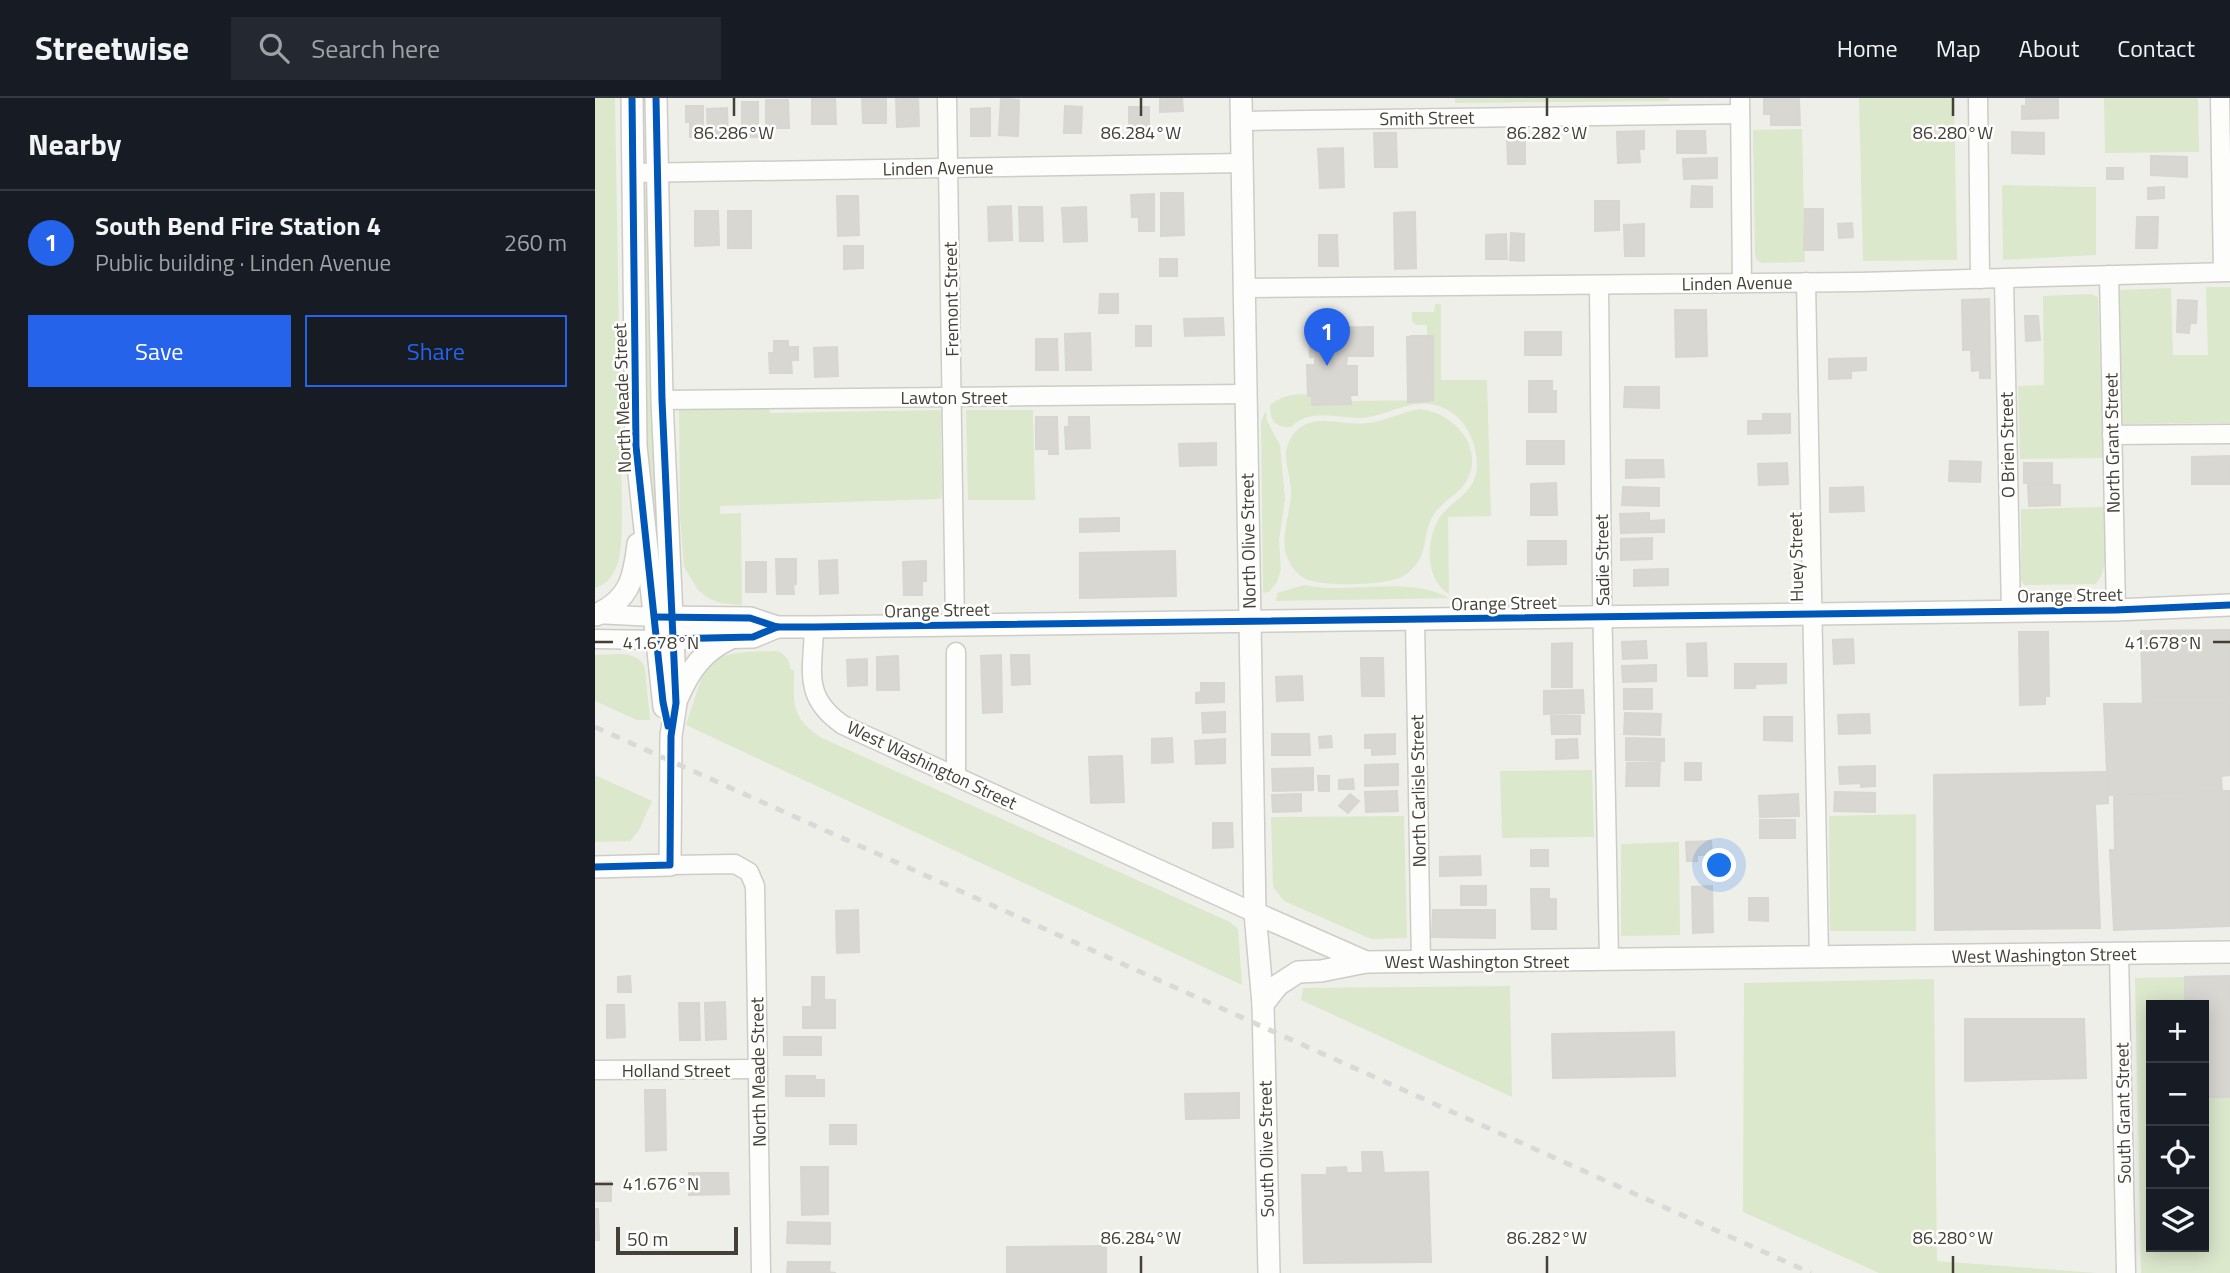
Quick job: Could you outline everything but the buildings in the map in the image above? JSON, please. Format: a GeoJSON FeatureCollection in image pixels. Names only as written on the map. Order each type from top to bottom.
{"type":"FeatureCollection","features":[{"type":"Feature","properties":{"kind":"street","name":"North Meade Street"},"geometry":{"type":"LineString","coordinates":[[632,98],[636,446],[643,511],[664,617]]}},
{"type":"Feature","properties":{"kind":"street","name":"North Meade Street"},"geometry":{"type":"LineString","coordinates":[[656,98],[665,639],[663,702],[671,737]]}},
{"type":"Feature","properties":{"kind":"street","name":"Fremont Street"},"geometry":{"type":"LineString","coordinates":[[947,98],[955,625]]}},
{"type":"Feature","properties":{"kind":"street","name":"North Olive Street"},"geometry":{"type":"LineString","coordinates":[[1241,98],[1255,913],[1263,1015]]}},
{"type":"Feature","properties":{"kind":"street"},"geometry":{"type":"LineString","coordinates":[[1978,98],[1980,279]]}},
{"type":"Feature","properties":{"kind":"street"},"geometry":{"type":"LineString","coordinates":[[2220,98],[2226,272]]}},
{"type":"Feature","properties":{"kind":"street","name":"Smith Street"},"geometry":{"type":"LineString","coordinates":[[1241,121],[1740,106]]}},
{"type":"Feature","properties":{"kind":"street"},"geometry":{"type":"LineString","coordinates":[[1740,106],[1742,283]]}},
{"type":"Feature","properties":{"kind":"street","name":"Linden Avenue"},"geometry":{"type":"LineString","coordinates":[[633,173],[1242,163]]}},
{"type":"Feature","properties":{"kind":"street","name":"Linden Avenue"},"geometry":{"type":"LineString","coordinates":[[1244,288],[2004,279],[2226,272]]}},
{"type":"Feature","properties":{"kind":"street","name":"North Grant Street"},"geometry":{"type":"LineString","coordinates":[[2109,275],[2116,610]]}},
{"type":"Feature","properties":{"kind":"street","name":"O Brien Street"},"geometry":{"type":"LineString","coordinates":[[2004,279],[2011,612]]}},
{"type":"Feature","properties":{"kind":"street","name":"Huey Street"},"geometry":{"type":"LineString","coordinates":[[1806,282],[1819,958]]}},
{"type":"Feature","properties":{"kind":"street","name":"Sadie Street"},"geometry":{"type":"LineString","coordinates":[[1599,285],[1609,960]]}},
{"type":"Feature","properties":{"kind":"street","name":"Lawton Street"},"geometry":{"type":"LineString","coordinates":[[661,400],[1246,394]]}},
{"type":"Feature","properties":{"kind":"street"},"geometry":{"type":"LineString","coordinates":[[2112,435],[2230,435]]}},
{"type":"Feature","properties":{"kind":"street"},"geometry":{"type":"LineString","coordinates":[[596,614],[612,607],[627,591],[635,574],[643,511]]}},
{"type":"Feature","properties":{"kind":"street","name":"Orange Street"},"geometry":{"type":"LineString","coordinates":[[664,617],[750,618],[777,627],[814,627],[2011,612],[2230,605]]}},
{"type":"Feature","properties":{"kind":"street"},"geometry":{"type":"LineString","coordinates":[[596,614],[664,617]]}},
{"type":"Feature","properties":{"kind":"street","name":"North Carlisle Street"},"geometry":{"type":"LineString","coordinates":[[1415,620],[1421,963]]}},
{"type":"Feature","properties":{"kind":"street","name":"Orange Street"},"geometry":{"type":"LineString","coordinates":[[665,639],[753,637],[777,627]]}},
{"type":"Feature","properties":{"kind":"street","name":"West Washington Street"},"geometry":{"type":"LineString","coordinates":[[814,627],[813,688],[818,703],[829,715],[843,724],[1366,962],[2230,952]]}},
{"type":"Feature","properties":{"kind":"street","name":"Orange Street"},"geometry":{"type":"LineString","coordinates":[[676,703],[694,666],[706,653],[733,638]]}},
{"type":"Feature","properties":{"kind":"street"},"geometry":{"type":"LineString","coordinates":[[595,639],[665,639]]}},
{"type":"Feature","properties":{"kind":"street","name":"North Meade Street"},"geometry":{"type":"LineString","coordinates":[[665,639],[676,703],[671,737],[670,865],[735,864],[749,872],[755,886],[761,1273]]}},
{"type":"Feature","properties":{"kind":"street"},"geometry":{"type":"LineString","coordinates":[[956,652],[956,775]]}},
{"type":"Feature","properties":{"kind":"street"},"geometry":{"type":"LineString","coordinates":[[595,867],[670,865]]}},
{"type":"Feature","properties":{"kind":"street","name":"South Grant Street"},"geometry":{"type":"LineString","coordinates":[[2119,954],[2126,1272]]}},
{"type":"Feature","properties":{"kind":"street"},"geometry":{"type":"LineString","coordinates":[[1263,1015],[1278,985],[1298,972],[1321,971],[1366,962]]}},
{"type":"Feature","properties":{"kind":"street","name":"South Olive Street"},"geometry":{"type":"LineString","coordinates":[[1263,1015],[1269,1273]]}},
{"type":"Feature","properties":{"kind":"street","name":"Holland Street"},"geometry":{"type":"LineString","coordinates":[[595,1070],[758,1069]]}},
{"type":"Feature","properties":{"kind":"green space"},"geometry":{"type":"Polygon","coordinates":[[[595,98],[615,98],[622,516],[621,548],[616,568],[611,577],[595,588],[595,98]]]}},
{"type":"Feature","properties":{"kind":"green space"},"geometry":{"type":"Polygon","coordinates":[[[1455,98],[1669,98],[1669,101],[1455,103],[1455,98]]]}},
{"type":"Feature","properties":{"kind":"green space"},"geometry":{"type":"Polygon","coordinates":[[[1859,98],[1954,98],[1957,260],[1863,261],[1859,98]]]}},
{"type":"Feature","properties":{"kind":"green space"},"geometry":{"type":"Polygon","coordinates":[[[2104,98],[2198,98],[2199,152],[2105,153],[2104,98]]]}},
{"type":"Feature","properties":{"kind":"green space"},"geometry":{"type":"Polygon","coordinates":[[[1802,129],[1805,262],[1762,263],[1755,255],[1753,130],[1802,129]]]}},
{"type":"Feature","properties":{"kind":"green space"},"geometry":{"type":"Polygon","coordinates":[[[2002,185],[2096,187],[2096,255],[2003,260],[2002,185]]]}},
{"type":"Feature","properties":{"kind":"green space"},"geometry":{"type":"Polygon","coordinates":[[[644,187],[648,192],[651,405],[660,534],[657,534],[646,461],[644,187]]]}},
{"type":"Feature","properties":{"kind":"green space"},"geometry":{"type":"Polygon","coordinates":[[[2206,287],[2230,287],[2230,423],[2121,424],[2120,290],[2171,288],[2173,355],[2208,355],[2206,287]]]}},
{"type":"Feature","properties":{"kind":"green space"},"geometry":{"type":"Polygon","coordinates":[[[2091,294],[2098,297],[2103,458],[2020,459],[2018,386],[2044,385],[2043,296],[2091,294]]]}},
{"type":"Feature","properties":{"kind":"green space"},"geometry":{"type":"Polygon","coordinates":[[[1435,304],[1441,304],[1441,380],[1487,380],[1491,516],[1448,517],[1449,594],[1435,579],[1430,548],[1440,517],[1472,485],[1477,470],[1474,446],[1461,421],[1442,407],[1420,404],[1367,417],[1314,416],[1298,421],[1291,427],[1285,427],[1274,422],[1270,410],[1270,405],[1296,394],[1312,396],[1313,405],[1350,404],[1351,401],[1433,400],[1433,337],[1427,336],[1427,325],[1416,325],[1412,321],[1412,312],[1434,312],[1435,304]]]}},
{"type":"Feature","properties":{"kind":"green space"},"geometry":{"type":"Polygon","coordinates":[[[769,406],[770,413],[941,410],[941,498],[720,506],[720,514],[741,513],[742,605],[720,603],[698,590],[684,567],[680,517],[679,410],[685,407],[769,406]]]}},
{"type":"Feature","properties":{"kind":"green space"},"geometry":{"type":"Polygon","coordinates":[[[1419,409],[1445,417],[1455,425],[1470,447],[1472,459],[1464,485],[1431,519],[1418,561],[1405,575],[1397,579],[1372,583],[1315,582],[1302,577],[1290,563],[1284,543],[1291,492],[1286,452],[1293,435],[1300,427],[1318,421],[1368,423],[1419,409]]]}},
{"type":"Feature","properties":{"kind":"green space"},"geometry":{"type":"Polygon","coordinates":[[[966,410],[1033,410],[1035,500],[968,500],[966,410]]]}},
{"type":"Feature","properties":{"kind":"green space"},"geometry":{"type":"Polygon","coordinates":[[[1266,411],[1267,421],[1280,445],[1285,499],[1279,541],[1281,569],[1277,582],[1269,592],[1263,593],[1261,421],[1266,411]]]}},
{"type":"Feature","properties":{"kind":"green space"},"geometry":{"type":"Polygon","coordinates":[[[2104,507],[2105,559],[2100,578],[2095,584],[2024,585],[2021,579],[2021,509],[2104,507]]]}},
{"type":"Feature","properties":{"kind":"green space"},"geometry":{"type":"Polygon","coordinates":[[[1304,585],[1340,588],[1396,586],[1432,591],[1449,598],[1276,601],[1277,593],[1304,585]]]}},
{"type":"Feature","properties":{"kind":"green space"},"geometry":{"type":"Polygon","coordinates":[[[778,651],[787,658],[790,669],[794,670],[794,701],[799,716],[820,737],[1230,922],[1238,929],[1242,985],[686,725],[706,664],[732,654],[778,651]]]}},
{"type":"Feature","properties":{"kind":"green space"},"geometry":{"type":"Polygon","coordinates":[[[624,654],[641,662],[645,668],[650,720],[637,720],[595,701],[595,655],[624,654]]]}},
{"type":"Feature","properties":{"kind":"green space"},"geometry":{"type":"Polygon","coordinates":[[[1592,770],[1594,837],[1502,838],[1500,771],[1592,770]]]}},
{"type":"Feature","properties":{"kind":"green space"},"geometry":{"type":"Polygon","coordinates":[[[595,775],[652,801],[639,830],[630,841],[595,842],[595,775]]]}},
{"type":"Feature","properties":{"kind":"green space"},"geometry":{"type":"Polygon","coordinates":[[[1916,814],[1916,931],[1830,931],[1829,816],[1916,814]]]}},
{"type":"Feature","properties":{"kind":"green space"},"geometry":{"type":"Polygon","coordinates":[[[1404,816],[1407,938],[1371,939],[1284,901],[1273,887],[1271,817],[1404,816]]]}},
{"type":"Feature","properties":{"kind":"green space"},"geometry":{"type":"Polygon","coordinates":[[[1679,842],[1680,935],[1621,936],[1621,844],[1679,842]]]}},
{"type":"Feature","properties":{"kind":"green space"},"geometry":{"type":"Polygon","coordinates":[[[2185,977],[2185,1000],[2146,1000],[2146,1252],[2209,1252],[2209,1097],[2230,1097],[2230,1273],[2141,1273],[2135,978],[2185,977]]]}},
{"type":"Feature","properties":{"kind":"green space"},"geometry":{"type":"Polygon","coordinates":[[[1934,979],[1937,1261],[2097,1273],[1879,1273],[1743,1212],[1744,983],[1934,979]]]}},
{"type":"Feature","properties":{"kind":"green space"},"geometry":{"type":"Polygon","coordinates":[[[1510,986],[1512,1097],[1301,1000],[1303,988],[1510,986]]]}},
{"type":"Feature","properties":{"kind":"railway"},"geometry":{"type":"LineString","coordinates":[[595,727],[1811,1273]]}},
{"type":"Feature","properties":{"kind":"cycle path"},"geometry":{"type":"LineString","coordinates":[[632,98],[636,446],[663,702],[668,726]]}},
{"type":"Feature","properties":{"kind":"cycle path"},"geometry":{"type":"LineString","coordinates":[[595,867],[670,865],[671,736],[676,703],[662,400],[656,98]]}},
{"type":"Feature","properties":{"kind":"cycle path"},"geometry":{"type":"LineString","coordinates":[[655,617],[750,618],[777,627],[814,627],[2116,610],[2230,605]]}},
{"type":"Feature","properties":{"kind":"cycle path"},"geometry":{"type":"LineString","coordinates":[[664,639],[753,637],[777,627]]}},
{"type":"Feature","properties":{"kind":"place","name":"South Bend Fire Station 4"},"geometry":{"type":"Point","coordinates":[1327,366]}}]}
